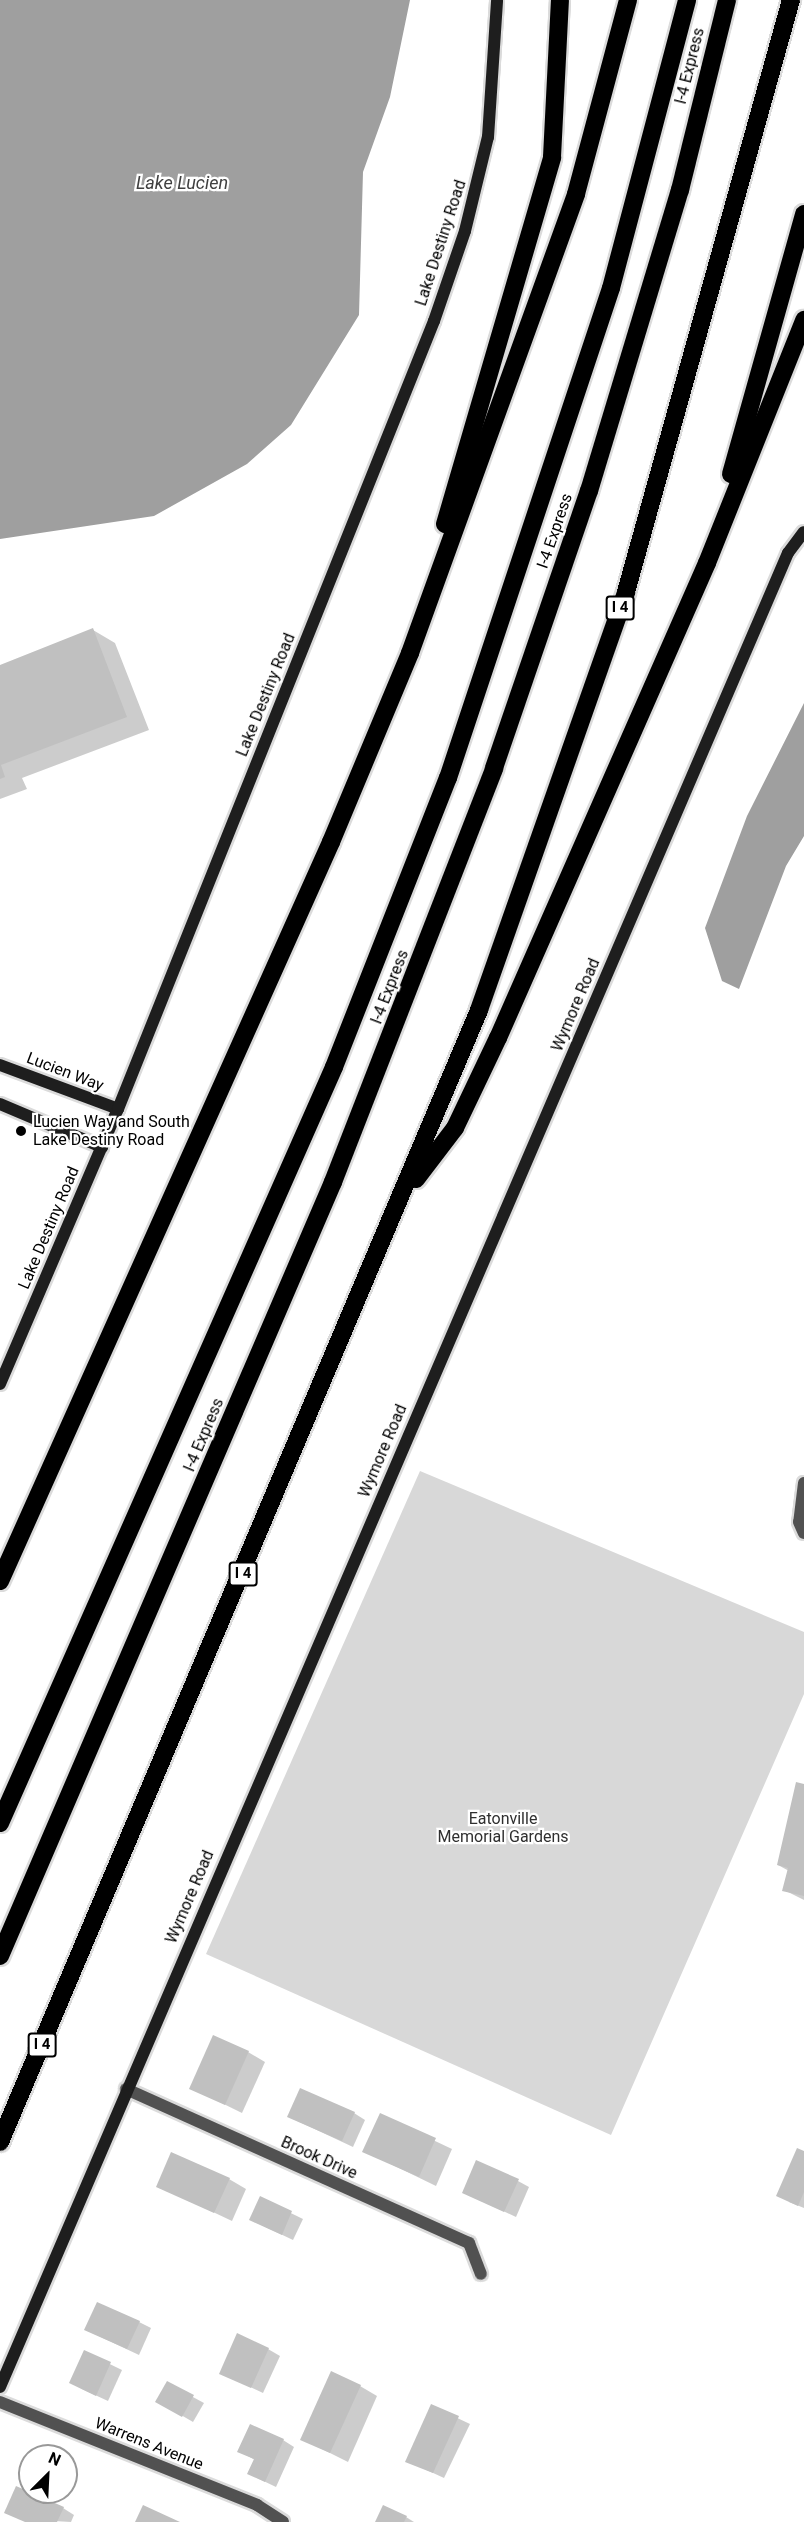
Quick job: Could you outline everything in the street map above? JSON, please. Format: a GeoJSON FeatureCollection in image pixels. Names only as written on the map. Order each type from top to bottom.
{"type":"FeatureCollection","features":[{"type":"Feature","properties":{"kind":"highway"},"geometry":{"type":"LineString","coordinates":[[410,653],[552,157],[560,0]]}},
{"type":"Feature","properties":{"kind":"highway"},"geometry":{"type":"LineString","coordinates":[[0,1581],[332,842],[410,653],[576,194],[628,0]]}},
{"type":"Feature","properties":{"kind":"highway","name":"I-4 Express"},"geometry":{"type":"LineString","coordinates":[[0,1823],[334,1067],[448,778],[611,288],[687,0]]}},
{"type":"Feature","properties":{"kind":"highway","name":"I-4 Express"},"geometry":{"type":"LineString","coordinates":[[0,1956],[325,1203],[495,768],[589,491],[680,190],[726,0]]}},
{"type":"Feature","properties":{"kind":"highway","name":"I 4"},"geometry":{"type":"LineString","coordinates":[[0,2142],[480,1010],[626,592],[791,0]]}},
{"type":"Feature","properties":{"kind":"highway"},"geometry":{"type":"LineString","coordinates":[[707,563],[804,214]]}},
{"type":"Feature","properties":{"kind":"highway"},"geometry":{"type":"LineString","coordinates":[[400,1200],[455,1128],[707,563],[804,320]]}},
{"type":"Feature","properties":{"kind":"main road","name":"Lake Destiny Road"},"geometry":{"type":"LineString","coordinates":[[0,1384],[118,1109],[465,231],[488,137],[497,0]]}},
{"type":"Feature","properties":{"kind":"main road","name":"Wymore Road"},"geometry":{"type":"LineString","coordinates":[[0,2386],[784,564],[804,532]]}},
{"type":"Feature","properties":{"kind":"main road","name":"Lucien Way"},"geometry":{"type":"LineString","coordinates":[[0,1065],[118,1109]]}},
{"type":"Feature","properties":{"kind":"main road"},"geometry":{"type":"LineString","coordinates":[[0,1104],[102,1147]]}},
{"type":"Feature","properties":{"kind":"street"},"geometry":{"type":"LineString","coordinates":[[804,1483],[799,1522],[804,1533]]}},
{"type":"Feature","properties":{"kind":"street","name":"Brook Drive"},"geometry":{"type":"LineString","coordinates":[[126,2089],[469,2243],[481,2274]]}},
{"type":"Feature","properties":{"kind":"street","name":"Warrens Avenue"},"geometry":{"type":"LineString","coordinates":[[0,2402],[257,2505],[283,2522]]}},
{"type":"Feature","properties":{"kind":"green space","name":"Eatonville Memorial Gardens"},"geometry":{"type":"Polygon","coordinates":[[[420,1471],[804,1632],[804,1694],[611,2135],[206,1954],[420,1471]]]}},
{"type":"Feature","properties":{"kind":"water","name":"Lake Lucien"},"geometry":{"type":"Polygon","coordinates":[[[0,0],[410,0],[390,97],[363,172],[359,315],[291,425],[247,464],[154,516],[0,539],[0,0]]]}},
{"type":"Feature","properties":{"kind":"water"},"geometry":{"type":"Polygon","coordinates":[[[804,703],[804,836],[786,866],[739,989],[722,981],[705,928],[747,816],[804,703]]]}},
{"type":"Feature","properties":{"kind":"building"},"geometry":{"type":"Polygon","coordinates":[[[93,628],[127,717],[1,765],[5,777],[0,779],[0,665],[93,628]]]}},
{"type":"Feature","properties":{"kind":"building"},"geometry":{"type":"Polygon","coordinates":[[[796,1782],[804,1784],[804,1896],[782,1891],[788,1868],[777,1865],[796,1782]]]}},
{"type":"Feature","properties":{"kind":"building"},"geometry":{"type":"Polygon","coordinates":[[[213,2035],[249,2051],[225,2105],[189,2089],[213,2035]]]}},
{"type":"Feature","properties":{"kind":"building"},"geometry":{"type":"Polygon","coordinates":[[[300,2088],[355,2112],[342,2141],[287,2117],[300,2088]]]}},
{"type":"Feature","properties":{"kind":"building"},"geometry":{"type":"Polygon","coordinates":[[[380,2113],[436,2138],[419,2177],[362,2152],[380,2113]]]}},
{"type":"Feature","properties":{"kind":"building"},"geometry":{"type":"Polygon","coordinates":[[[797,2148],[804,2151],[804,2192],[798,2206],[776,2196],[797,2148]]]}},
{"type":"Feature","properties":{"kind":"building"},"geometry":{"type":"Polygon","coordinates":[[[171,2152],[230,2178],[214,2213],[156,2187],[171,2152]]]}},
{"type":"Feature","properties":{"kind":"building"},"geometry":{"type":"Polygon","coordinates":[[[476,2160],[519,2179],[504,2212],[462,2193],[476,2160]]]}},
{"type":"Feature","properties":{"kind":"building"},"geometry":{"type":"Polygon","coordinates":[[[260,2196],[292,2211],[282,2235],[249,2220],[260,2196]]]}},
{"type":"Feature","properties":{"kind":"building"},"geometry":{"type":"Polygon","coordinates":[[[97,2302],[140,2321],[127,2349],[84,2330],[97,2302]]]}},
{"type":"Feature","properties":{"kind":"building"},"geometry":{"type":"Polygon","coordinates":[[[237,2333],[269,2348],[251,2388],[219,2374],[237,2333]]]}},
{"type":"Feature","properties":{"kind":"building"},"geometry":{"type":"Polygon","coordinates":[[[84,2350],[111,2362],[96,2396],[69,2383],[84,2350]]]}},
{"type":"Feature","properties":{"kind":"building"},"geometry":{"type":"Polygon","coordinates":[[[331,2371],[361,2385],[330,2453],[300,2440],[331,2371]]]}},
{"type":"Feature","properties":{"kind":"building"},"geometry":{"type":"Polygon","coordinates":[[[167,2381],[194,2395],[182,2417],[155,2402],[167,2381]]]}},
{"type":"Feature","properties":{"kind":"building"},"geometry":{"type":"Polygon","coordinates":[[[431,2404],[459,2416],[433,2473],[405,2462],[431,2404]]]}},
{"type":"Feature","properties":{"kind":"building"},"geometry":{"type":"Polygon","coordinates":[[[250,2424],[284,2439],[265,2482],[247,2474],[254,2459],[237,2452],[250,2424]]]}},
{"type":"Feature","properties":{"kind":"building"},"geometry":{"type":"Polygon","coordinates":[[[16,2486],[18,2487],[18,2504],[57,2504],[64,2507],[57,2522],[25,2522],[4,2513],[16,2486]]]}},
{"type":"Feature","properties":{"kind":"building"},"geometry":{"type":"Polygon","coordinates":[[[143,2505],[180,2522],[135,2522],[143,2505]]]}},
{"type":"Feature","properties":{"kind":"building"},"geometry":{"type":"Polygon","coordinates":[[[383,2505],[407,2516],[404,2522],[375,2522],[383,2505]]]}},
{"type":"Feature","properties":{"kind":"place","name":"Lucien Way and South Lake Destiny Road"},"geometry":{"type":"Point","coordinates":[21,1131]}}]}
